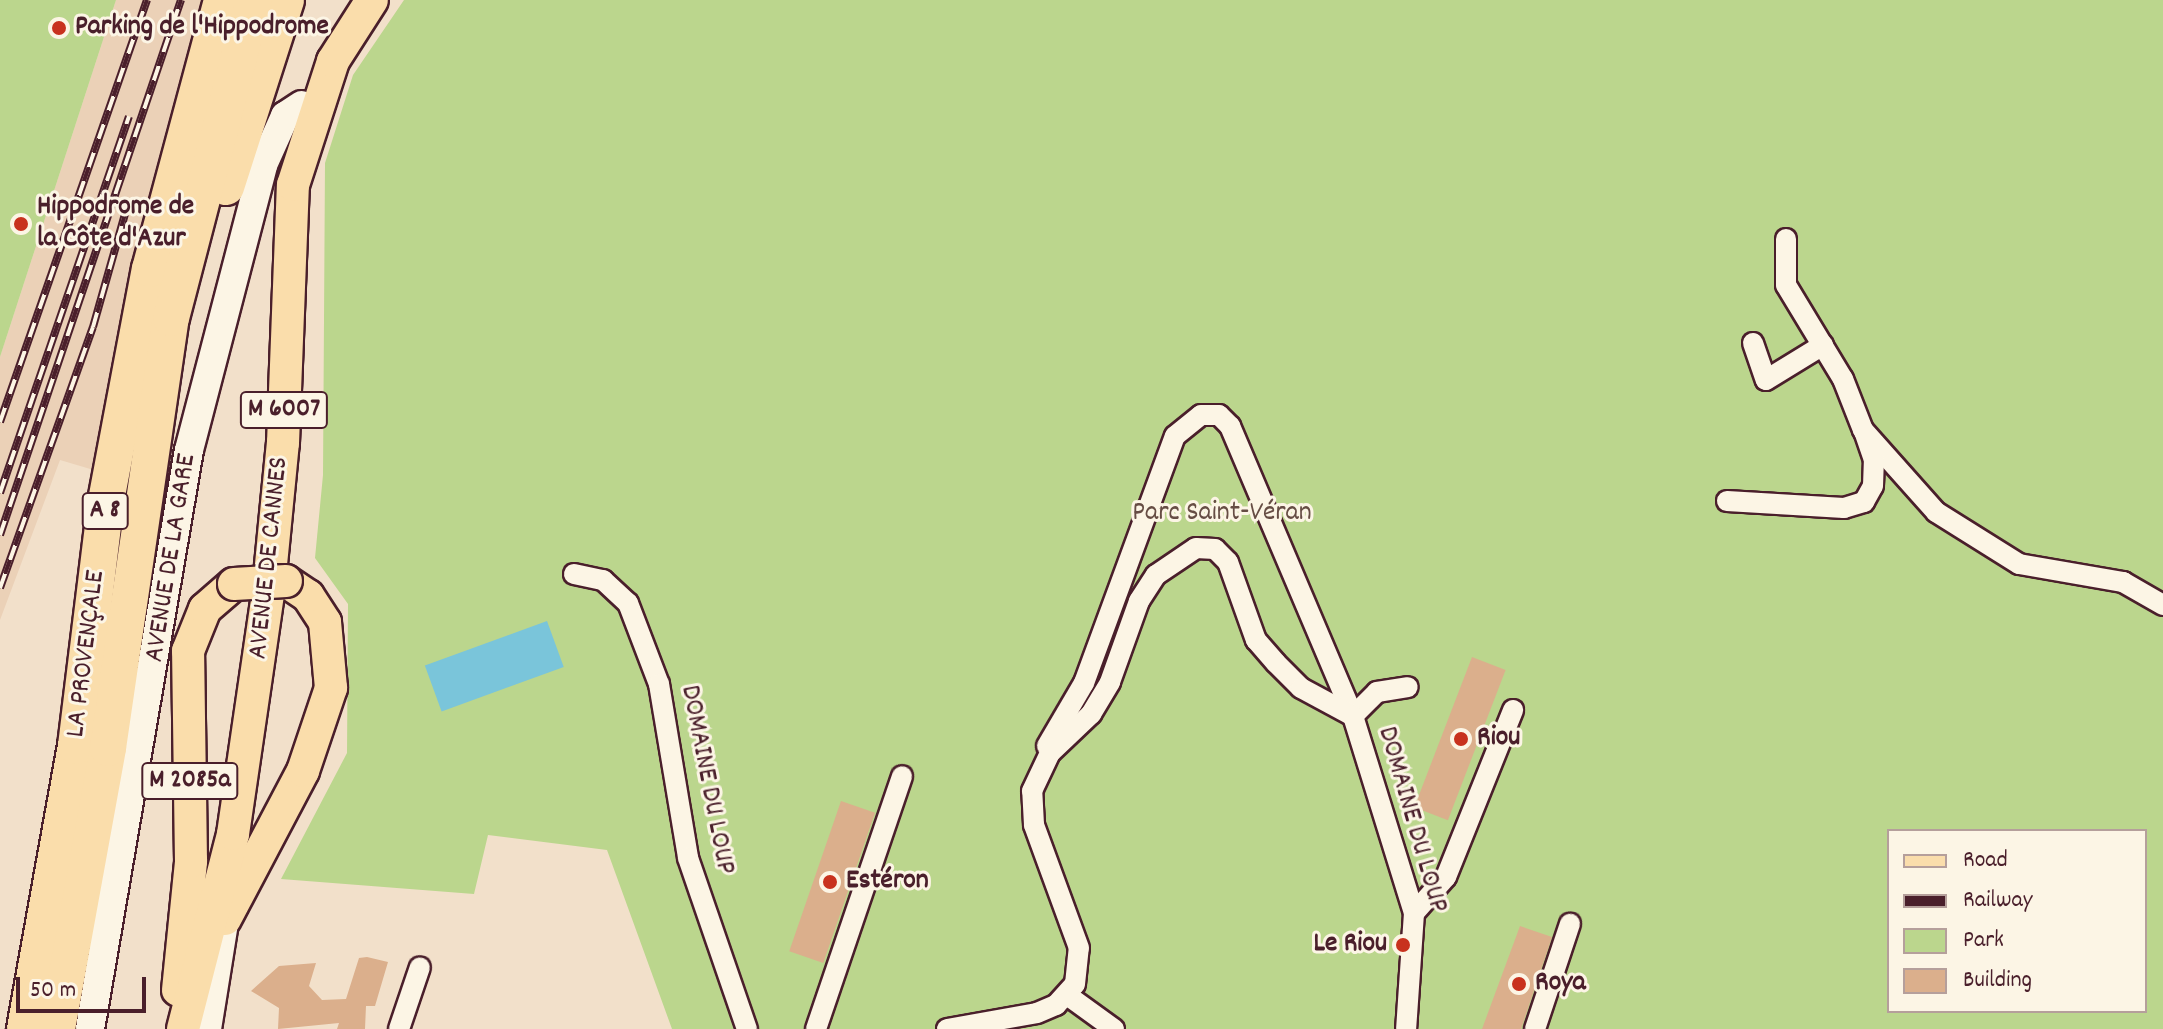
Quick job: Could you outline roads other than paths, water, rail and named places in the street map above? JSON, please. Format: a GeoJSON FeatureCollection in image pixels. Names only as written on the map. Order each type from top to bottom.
{"type":"FeatureCollection","features":[{"type":"Feature","properties":{"kind":"highway","name":"LA PROVENÇALE"},"geometry":{"type":"LineString","coordinates":[[25,1029],[76,746],[106,501],[144,300],[222,0]]}},
{"type":"Feature","properties":{"kind":"highway","name":"LA PROVENÇALE"},"geometry":{"type":"LineString","coordinates":[[57,1029],[108,748],[139,506],[171,318],[254,0]]}},
{"type":"Feature","properties":{"kind":"highway"},"geometry":{"type":"LineString","coordinates":[[139,506],[197,285],[286,0]]}},
{"type":"Feature","properties":{"kind":"main road","name":"AVENUE DE CANNES"},"geometry":{"type":"LineString","coordinates":[[168,1029],[200,924],[263,518],[275,221],[302,105],[352,0]]}},
{"type":"Feature","properties":{"kind":"main road","name":"AVENUE DE CANNES"},"geometry":{"type":"LineString","coordinates":[[183,1029],[233,834],[277,520],[293,185],[333,61],[372,0]]}},
{"type":"Feature","properties":{"kind":"main road","name":"AVENUE DE LA GARE"},"geometry":{"type":"LineString","coordinates":[[90,1029],[189,450],[263,165],[285,116],[302,105]]}},
{"type":"Feature","properties":{"kind":"main road","name":"M 2085a"},"geometry":{"type":"LineString","coordinates":[[178,995],[191,861],[188,651],[205,609],[234,584],[286,581],[308,596],[325,622],[331,688],[303,771],[225,919],[207,1029]]}},
{"type":"Feature","properties":{"kind":"main road"},"geometry":{"type":"LineString","coordinates":[[225,919],[233,834]]}},
{"type":"Feature","properties":{"kind":"street"},"geometry":{"type":"LineString","coordinates":[[1727,501],[1844,508],[1864,502],[1873,486],[1874,460],[1863,430],[1823,345],[1786,285],[1786,239]]}},
{"type":"Feature","properties":{"kind":"street"},"geometry":{"type":"LineString","coordinates":[[1753,343],[1766,380],[1823,345]]}},
{"type":"Feature","properties":{"kind":"street"},"geometry":{"type":"LineString","coordinates":[[1039,771],[1045,749],[1084,683],[1175,436],[1201,415],[1219,415],[1230,426],[1353,716],[1377,692],[1408,687]]}},
{"type":"Feature","properties":{"kind":"street"},"geometry":{"type":"LineString","coordinates":[[1863,430],[1962,534],[2019,564],[2082,578],[2123,582],[2163,605]]}},
{"type":"Feature","properties":{"kind":"street","name":"DOMAINE DU LOUP"},"geometry":{"type":"LineString","coordinates":[[1067,995],[1079,969],[1079,948],[1034,825],[1032,791],[1039,771],[1110,682],[1139,601],[1156,575],[1196,548],[1215,549],[1228,562],[1256,640],[1301,688],[1353,716],[1414,913],[1406,1029]]}},
{"type":"Feature","properties":{"kind":"street","name":"DOMAINE DU LOUP"},"geometry":{"type":"LineString","coordinates":[[574,574],[603,580],[628,603],[634,616],[659,684],[688,858],[747,1029]]}},
{"type":"Feature","properties":{"kind":"street"},"geometry":{"type":"LineString","coordinates":[[1414,913],[1446,877],[1513,710]]}},
{"type":"Feature","properties":{"kind":"street"},"geometry":{"type":"LineString","coordinates":[[816,1029],[902,776]]}},
{"type":"Feature","properties":{"kind":"street"},"geometry":{"type":"LineString","coordinates":[[1535,1029],[1570,924]]}},
{"type":"Feature","properties":{"kind":"street"},"geometry":{"type":"LineString","coordinates":[[399,1029],[420,967]]}},
{"type":"Feature","properties":{"kind":"street"},"geometry":{"type":"LineString","coordinates":[[947,1029],[1037,1013],[1067,995],[1114,1029]]}},
{"type":"Feature","properties":{"kind":"water"},"geometry":{"type":"Polygon","coordinates":[[[547,621],[564,667],[442,712],[425,665],[547,621]]]}},
{"type":"Feature","properties":{"kind":"railway"},"geometry":{"type":"LineString","coordinates":[[0,422],[147,0]]}},
{"type":"Feature","properties":{"kind":"railway"},"geometry":{"type":"LineString","coordinates":[[0,535],[181,0]]}},
{"type":"Feature","properties":{"kind":"railway"},"geometry":{"type":"LineString","coordinates":[[0,493],[129,117]]}},
{"type":"Feature","properties":{"kind":"railway"},"geometry":{"type":"LineString","coordinates":[[0,588],[93,327],[128,203]]}},
{"type":"Feature","properties":{"kind":"place","name":"Parking de l'Hippodrome"},"geometry":{"type":"Point","coordinates":[59,28]}},
{"type":"Feature","properties":{"kind":"place","name":"Hippodrome de la Côte d'Azur"},"geometry":{"type":"Point","coordinates":[21,224]}},
{"type":"Feature","properties":{"kind":"place","name":"Riou"},"geometry":{"type":"Point","coordinates":[1461,739]}},
{"type":"Feature","properties":{"kind":"place","name":"Estéron"},"geometry":{"type":"Point","coordinates":[830,882]}},
{"type":"Feature","properties":{"kind":"place","name":"Le Riou"},"geometry":{"type":"Point","coordinates":[1403,945]}},
{"type":"Feature","properties":{"kind":"place","name":"Roya"},"geometry":{"type":"Point","coordinates":[1519,984]}},
{"type":"Feature","properties":{"kind":"park label","name":"Parc Saint-Véran"},"geometry":{"type":"Point","coordinates":[1222,514]}}]}
